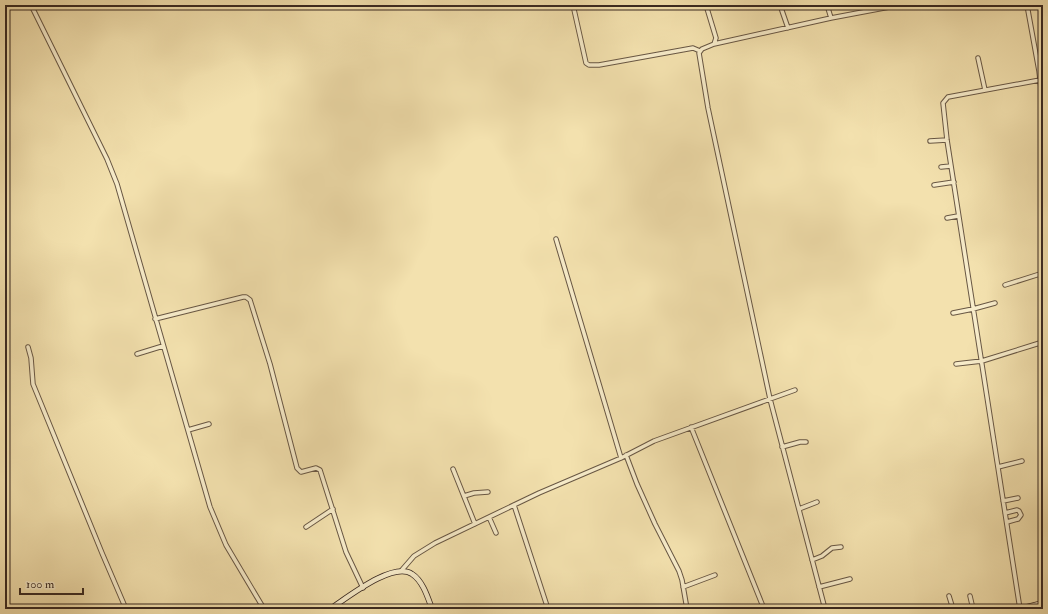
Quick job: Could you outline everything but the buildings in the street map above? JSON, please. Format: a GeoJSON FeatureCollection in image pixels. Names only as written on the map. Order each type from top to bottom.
{"type":"FeatureCollection","features":[{"type":"Feature","properties":{"kind":"main road"},"geometry":{"type":"LineString","coordinates":[[330,609],[382,576],[401,571],[412,574],[416,578],[421,585],[432,609]]}},
{"type":"Feature","properties":{"kind":"main road"},"geometry":{"type":"LineString","coordinates":[[1019,609],[1043,603]]}},
{"type":"Feature","properties":{"kind":"street"},"geometry":{"type":"LineString","coordinates":[[31,5],[107,159],[117,184],[205,492],[226,545],[264,609]]}},
{"type":"Feature","properties":{"kind":"street"},"geometry":{"type":"LineString","coordinates":[[573,5],[586,63],[589,65],[693,48],[700,51],[714,44],[831,18],[900,5]]}},
{"type":"Feature","properties":{"kind":"street"},"geometry":{"type":"LineString","coordinates":[[706,5],[716,38],[714,44]]}},
{"type":"Feature","properties":{"kind":"street"},"geometry":{"type":"LineString","coordinates":[[780,5],[788,28]]}},
{"type":"Feature","properties":{"kind":"street"},"geometry":{"type":"LineString","coordinates":[[827,5],[831,18]]}},
{"type":"Feature","properties":{"kind":"street"},"geometry":{"type":"LineString","coordinates":[[1027,5],[1043,106]]}},
{"type":"Feature","properties":{"kind":"street"},"geometry":{"type":"LineString","coordinates":[[700,51],[699,56],[708,108],[770,399],[825,609]]}},
{"type":"Feature","properties":{"kind":"street"},"geometry":{"type":"LineString","coordinates":[[978,58],[985,90]]}},
{"type":"Feature","properties":{"kind":"street"},"geometry":{"type":"LineString","coordinates":[[1019,609],[1007,522],[958,216],[942,105],[945,99],[1040,80]]}},
{"type":"Feature","properties":{"kind":"street"},"geometry":{"type":"LineString","coordinates":[[930,141],[947,140]]}},
{"type":"Feature","properties":{"kind":"street"},"geometry":{"type":"LineString","coordinates":[[941,168],[951,166]]}},
{"type":"Feature","properties":{"kind":"street"},"geometry":{"type":"LineString","coordinates":[[934,185],[954,182]]}},
{"type":"Feature","properties":{"kind":"street"},"geometry":{"type":"LineString","coordinates":[[947,218],[958,216]]}},
{"type":"Feature","properties":{"kind":"street"},"geometry":{"type":"LineString","coordinates":[[556,239],[621,458]]}},
{"type":"Feature","properties":{"kind":"street"},"geometry":{"type":"LineString","coordinates":[[1005,285],[1043,273]]}},
{"type":"Feature","properties":{"kind":"street"},"geometry":{"type":"LineString","coordinates":[[155,319],[243,297],[250,300],[268,358],[298,468],[301,472],[316,468],[320,470],[346,552],[363,588]]}},
{"type":"Feature","properties":{"kind":"street"},"geometry":{"type":"LineString","coordinates":[[953,313],[995,303]]}},
{"type":"Feature","properties":{"kind":"street"},"geometry":{"type":"LineString","coordinates":[[1041,327],[1043,332]]}},
{"type":"Feature","properties":{"kind":"street"},"geometry":{"type":"LineString","coordinates":[[956,364],[982,361],[1043,342]]}},
{"type":"Feature","properties":{"kind":"street"},"geometry":{"type":"LineString","coordinates":[[137,354],[163,346]]}},
{"type":"Feature","properties":{"kind":"street"},"geometry":{"type":"LineString","coordinates":[[28,347],[31,358],[33,384],[126,609]]}},
{"type":"Feature","properties":{"kind":"street"},"geometry":{"type":"LineString","coordinates":[[401,571],[414,556],[422,550],[540,492],[626,456],[654,441],[795,390]]}},
{"type":"Feature","properties":{"kind":"street"},"geometry":{"type":"LineString","coordinates":[[188,430],[209,424]]}},
{"type":"Feature","properties":{"kind":"street"},"geometry":{"type":"LineString","coordinates":[[691,427],[764,609]]}},
{"type":"Feature","properties":{"kind":"street"},"geometry":{"type":"LineString","coordinates":[[782,447],[800,442],[806,442]]}},
{"type":"Feature","properties":{"kind":"street"},"geometry":{"type":"LineString","coordinates":[[626,456],[655,524],[679,571],[687,609]]}},
{"type":"Feature","properties":{"kind":"street"},"geometry":{"type":"LineString","coordinates":[[998,467],[1022,462]]}},
{"type":"Feature","properties":{"kind":"street"},"geometry":{"type":"LineString","coordinates":[[453,469],[475,524]]}},
{"type":"Feature","properties":{"kind":"street"},"geometry":{"type":"LineString","coordinates":[[464,496],[488,492]]}},
{"type":"Feature","properties":{"kind":"street"},"geometry":{"type":"LineString","coordinates":[[1003,501],[1018,498]]}},
{"type":"Feature","properties":{"kind":"street"},"geometry":{"type":"LineString","coordinates":[[799,509],[817,502]]}},
{"type":"Feature","properties":{"kind":"street"},"geometry":{"type":"LineString","coordinates":[[514,505],[548,609]]}},
{"type":"Feature","properties":{"kind":"street"},"geometry":{"type":"LineString","coordinates":[[306,527],[332,509]]}},
{"type":"Feature","properties":{"kind":"street"},"geometry":{"type":"LineString","coordinates":[[1005,513],[1017,510],[1021,515],[1018,519],[1007,522]]}},
{"type":"Feature","properties":{"kind":"street"},"geometry":{"type":"LineString","coordinates":[[489,517],[496,533]]}},
{"type":"Feature","properties":{"kind":"street"},"geometry":{"type":"LineString","coordinates":[[812,560],[822,556],[832,548],[841,547]]}},
{"type":"Feature","properties":{"kind":"street"},"geometry":{"type":"LineString","coordinates":[[683,587],[715,575]]}},
{"type":"Feature","properties":{"kind":"street"},"geometry":{"type":"LineString","coordinates":[[819,587],[850,578]]}},
{"type":"Feature","properties":{"kind":"street"},"geometry":{"type":"LineString","coordinates":[[949,596],[953,609]]}},
{"type":"Feature","properties":{"kind":"street"},"geometry":{"type":"LineString","coordinates":[[970,596],[973,609]]}}]}
